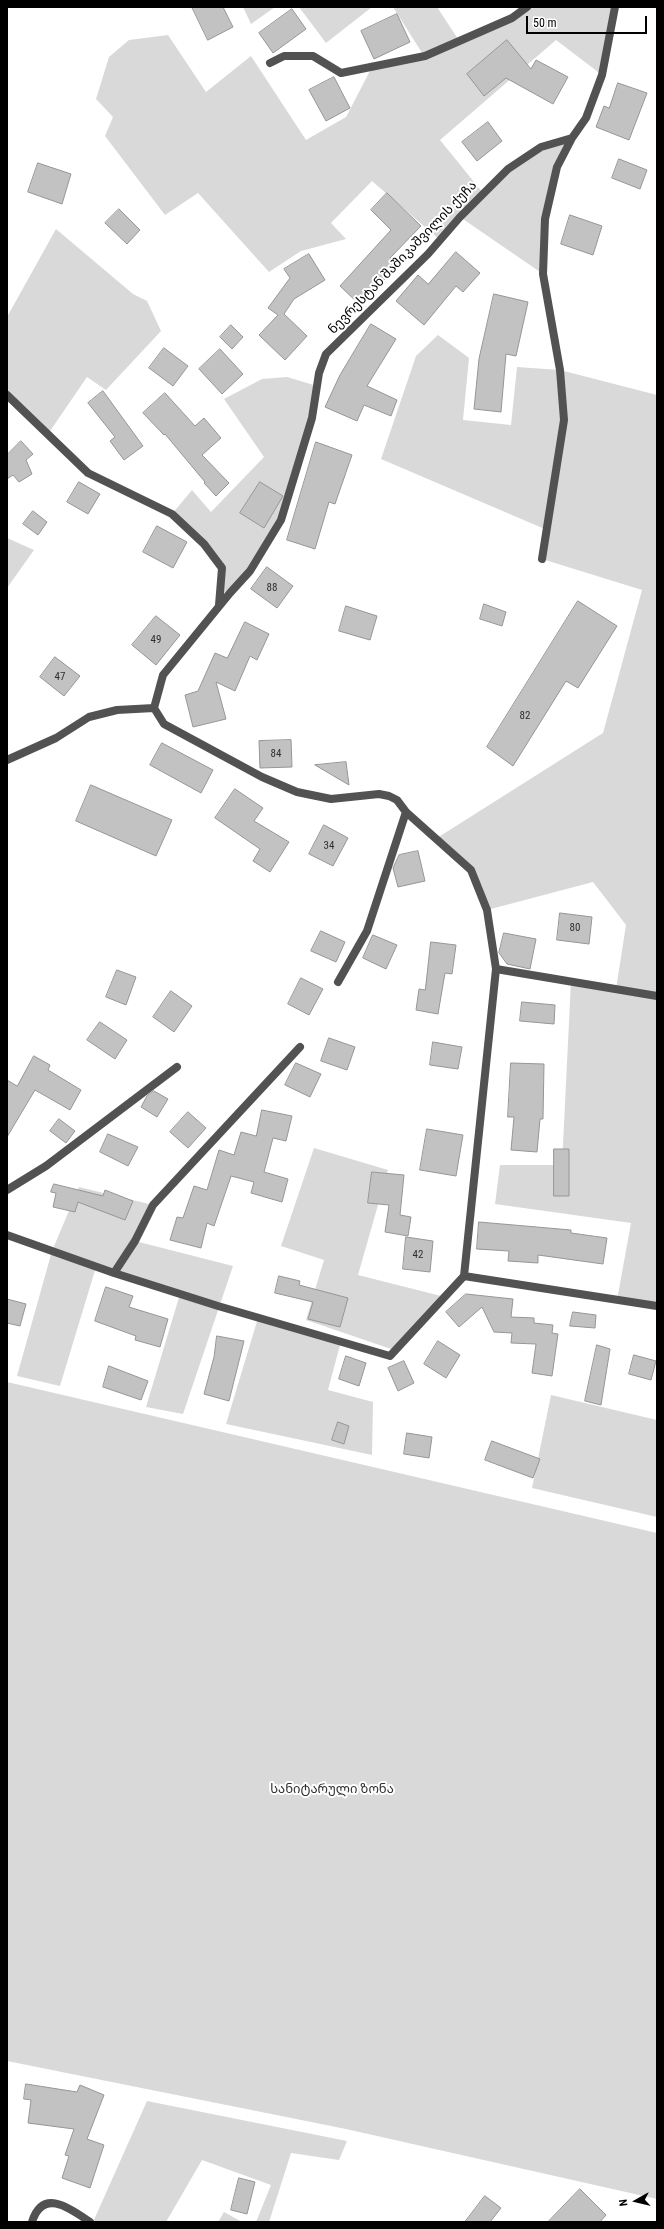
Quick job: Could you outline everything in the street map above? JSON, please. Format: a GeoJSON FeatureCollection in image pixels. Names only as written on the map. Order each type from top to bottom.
{"type":"FeatureCollection","features":[{"type":"Feature","properties":{"kind":"street"},"geometry":{"type":"LineString","coordinates":[[270,63],[284,56],[313,56],[341,73],[425,56],[512,18],[527,7]]}},
{"type":"Feature","properties":{"kind":"street"},"geometry":{"type":"LineString","coordinates":[[542,559],[564,420],[560,370],[543,274],[545,219],[557,167],[572,138],[586,118],[602,75],[615,7]]}},
{"type":"Feature","properties":{"kind":"street","name":"ნევრესტან შაშიკაშვილის ქუჩა"},"geometry":{"type":"LineString","coordinates":[[154,708],[163,675],[219,605],[250,571],[281,520],[312,418],[319,373],[326,354],[428,254],[460,217],[508,169],[541,147],[572,138]]}},
{"type":"Feature","properties":{"kind":"street"},"geometry":{"type":"LineString","coordinates":[[7,395],[88,473],[172,514],[204,544],[222,568],[219,605]]}},
{"type":"Feature","properties":{"kind":"street"},"geometry":{"type":"LineString","coordinates":[[7,760],[56,738],[89,717],[117,710],[154,708],[164,724],[262,777],[297,792],[331,799],[379,794],[389,796],[397,800],[406,812],[471,870],[487,910],[496,969],[464,1276],[390,1356],[218,1306],[114,1273],[7,1235]]}},
{"type":"Feature","properties":{"kind":"street"},"geometry":{"type":"LineString","coordinates":[[338,982],[367,931],[406,812]]}},
{"type":"Feature","properties":{"kind":"street"},"geometry":{"type":"LineString","coordinates":[[496,969],[657,996]]}},
{"type":"Feature","properties":{"kind":"street"},"geometry":{"type":"LineString","coordinates":[[114,1273],[135,1240],[153,1205],[300,1047]]}},
{"type":"Feature","properties":{"kind":"street"},"geometry":{"type":"LineString","coordinates":[[7,1190],[46,1166],[177,1067]]}},
{"type":"Feature","properties":{"kind":"street"},"geometry":{"type":"LineString","coordinates":[[464,1276],[657,1306]]}},
{"type":"Feature","properties":{"kind":"street"},"geometry":{"type":"LineString","coordinates":[[32,2222],[40,2208],[47,2204],[55,2203],[65,2205],[90,2222]]}},
{"type":"Feature","properties":{"kind":"green space"},"geometry":{"type":"Polygon","coordinates":[[[243,7],[275,7],[251,24],[243,7]]]}},
{"type":"Feature","properties":{"kind":"green space"},"geometry":{"type":"Polygon","coordinates":[[[299,7],[372,7],[326,43],[299,7]]]}},
{"type":"Feature","properties":{"kind":"green space"},"geometry":{"type":"Polygon","coordinates":[[[393,7],[437,7],[460,42],[527,7],[615,7],[602,75],[556,40],[440,140],[483,193],[527,155],[572,138],[557,167],[545,219],[543,274],[460,217],[440,240],[372,181],[331,223],[346,239],[301,251],[269,272],[198,193],[165,215],[105,136],[113,117],[96,99],[109,57],[129,40],[168,35],[206,92],[251,56],[306,140],[346,117],[372,67],[424,56],[393,7]]]}},
{"type":"Feature","properties":{"kind":"green space"},"geometry":{"type":"Polygon","coordinates":[[[56,229],[133,294],[147,301],[161,331],[106,390],[87,377],[48,434],[7,395],[7,317],[56,229]]]}},
{"type":"Feature","properties":{"kind":"green space"},"geometry":{"type":"Polygon","coordinates":[[[438,335],[469,358],[463,420],[511,425],[517,367],[560,370],[657,395],[657,1306],[617,1300],[631,1223],[495,1204],[500,1165],[562,1165],[571,981],[616,989],[626,925],[593,882],[487,910],[471,870],[437,838],[603,733],[642,590],[542,559],[547,530],[381,459],[416,356],[438,335]]]}},
{"type":"Feature","properties":{"kind":"green space"},"geometry":{"type":"Polygon","coordinates":[[[287,377],[317,386],[281,520],[250,571],[219,605],[222,568],[172,514],[192,490],[211,512],[264,457],[224,399],[262,379],[287,377]]]}},
{"type":"Feature","properties":{"kind":"green space"},"geometry":{"type":"Polygon","coordinates":[[[7,538],[34,550],[7,588],[7,538]]]}},
{"type":"Feature","properties":{"kind":"green space"},"geometry":{"type":"Polygon","coordinates":[[[314,1148],[388,1170],[358,1275],[445,1297],[391,1349],[306,1320],[324,1260],[281,1246],[314,1148]]]}},
{"type":"Feature","properties":{"kind":"green space"},"geometry":{"type":"Polygon","coordinates":[[[79,1187],[153,1205],[135,1241],[233,1266],[183,1414],[146,1407],[180,1294],[96,1267],[60,1386],[17,1376],[52,1251],[79,1187]]]}},
{"type":"Feature","properties":{"kind":"green space"},"geometry":{"type":"Polygon","coordinates":[[[258,1318],[340,1345],[328,1390],[373,1402],[372,1455],[226,1424],[258,1318]]]}},
{"type":"Feature","properties":{"kind":"green space","name":"სანიტარული ზონა"},"geometry":{"type":"Polygon","coordinates":[[[7,1382],[657,1533],[657,2199],[346,2129],[7,2061],[7,1382]]]}},
{"type":"Feature","properties":{"kind":"green space"},"geometry":{"type":"Polygon","coordinates":[[[551,1395],[657,1420],[657,1517],[532,1488],[551,1395]]]}},
{"type":"Feature","properties":{"kind":"green space"},"geometry":{"type":"Polygon","coordinates":[[[147,2101],[347,2141],[339,2160],[291,2153],[269,2222],[256,2222],[271,2185],[202,2160],[166,2222],[93,2222],[147,2101]]]}},
{"type":"Feature","properties":{"kind":"green space"},"geometry":{"type":"Polygon","coordinates":[[[224,2212],[242,2222],[218,2222],[224,2212]]]}},
{"type":"Feature","properties":{"kind":"building"},"geometry":{"type":"Polygon","coordinates":[[[192,7],[223,7],[233,27],[208,40],[192,7]]]}},
{"type":"Feature","properties":{"kind":"building"},"geometry":{"type":"Polygon","coordinates":[[[292,9],[306,29],[273,53],[259,33],[292,9]]]}},
{"type":"Feature","properties":{"kind":"building"},"geometry":{"type":"Polygon","coordinates":[[[397,14],[410,42],[374,59],[361,31],[397,14]]]}},
{"type":"Feature","properties":{"kind":"building"},"geometry":{"type":"Polygon","coordinates":[[[507,40],[531,69],[536,60],[568,77],[553,104],[506,78],[484,96],[467,74],[507,40]]]}},
{"type":"Feature","properties":{"kind":"building"},"geometry":{"type":"Polygon","coordinates":[[[334,77],[350,108],[326,121],[309,90],[334,77]]]}},
{"type":"Feature","properties":{"kind":"building"},"geometry":{"type":"Polygon","coordinates":[[[618,83],[647,93],[629,140],[596,127],[604,106],[609,108],[618,83]]]}},
{"type":"Feature","properties":{"kind":"building"},"geometry":{"type":"Polygon","coordinates":[[[488,122],[502,141],[477,161],[462,142],[488,122]]]}},
{"type":"Feature","properties":{"kind":"building"},"geometry":{"type":"Polygon","coordinates":[[[619,159],[647,170],[640,189],[612,178],[619,159]]]}},
{"type":"Feature","properties":{"kind":"building"},"geometry":{"type":"Polygon","coordinates":[[[38,163],[71,174],[62,204],[28,192],[38,163]]]}},
{"type":"Feature","properties":{"kind":"building"},"geometry":{"type":"Polygon","coordinates":[[[387,193],[421,226],[390,258],[398,265],[360,305],[340,286],[391,230],[371,210],[387,193]]]}},
{"type":"Feature","properties":{"kind":"building"},"geometry":{"type":"Polygon","coordinates":[[[119,209],[140,230],[127,244],[105,223],[119,209]]]}},
{"type":"Feature","properties":{"kind":"building"},"geometry":{"type":"Polygon","coordinates":[[[570,215],[602,226],[593,255],[561,244],[570,215]]]}},
{"type":"Feature","properties":{"kind":"building"},"geometry":{"type":"Polygon","coordinates":[[[456,252],[480,273],[463,292],[456,286],[424,325],[396,301],[418,275],[428,284],[456,252]]]}},
{"type":"Feature","properties":{"kind":"building"},"geometry":{"type":"Polygon","coordinates":[[[309,254],[325,280],[294,299],[284,314],[307,336],[285,360],[259,335],[278,315],[268,308],[290,278],[284,269],[309,254]]]}},
{"type":"Feature","properties":{"kind":"building"},"geometry":{"type":"Polygon","coordinates":[[[494,294],[528,302],[516,356],[506,354],[501,412],[474,409],[479,359],[494,294]]]}},
{"type":"Feature","properties":{"kind":"building"},"geometry":{"type":"Polygon","coordinates":[[[371,324],[396,339],[367,386],[397,400],[391,416],[364,405],[357,421],[325,407],[340,375],[371,324]]]}},
{"type":"Feature","properties":{"kind":"building"},"geometry":{"type":"Polygon","coordinates":[[[231,325],[243,337],[232,349],[220,337],[231,325]]]}},
{"type":"Feature","properties":{"kind":"building"},"geometry":{"type":"Polygon","coordinates":[[[164,348],[188,366],[173,386],[149,368],[164,348]]]}},
{"type":"Feature","properties":{"kind":"building"},"geometry":{"type":"Polygon","coordinates":[[[220,349],[243,374],[222,394],[199,369],[220,349]]]}},
{"type":"Feature","properties":{"kind":"building"},"geometry":{"type":"Polygon","coordinates":[[[103,391],[143,446],[124,460],[110,441],[115,437],[88,403],[103,391]]]}},
{"type":"Feature","properties":{"kind":"building"},"geometry":{"type":"Polygon","coordinates":[[[165,393],[195,426],[204,418],[221,438],[202,455],[229,483],[216,496],[165,434],[164,435],[143,413],[165,393]]]}},
{"type":"Feature","properties":{"kind":"building"},"geometry":{"type":"Polygon","coordinates":[[[21,441],[33,454],[26,460],[32,474],[19,482],[13,475],[7,479],[7,455],[21,441]]]}},
{"type":"Feature","properties":{"kind":"building"},"geometry":{"type":"Polygon","coordinates":[[[316,442],[352,455],[335,504],[329,502],[315,549],[287,540],[316,442]]]}},
{"type":"Feature","properties":{"kind":"building"},"geometry":{"type":"Polygon","coordinates":[[[79,482],[100,494],[88,514],[67,502],[79,482]]]}},
{"type":"Feature","properties":{"kind":"building"},"geometry":{"type":"Polygon","coordinates":[[[260,482],[283,496],[264,528],[240,513],[260,482]]]}},
{"type":"Feature","properties":{"kind":"building"},"geometry":{"type":"Polygon","coordinates":[[[33,511],[47,522],[38,535],[23,524],[33,511]]]}},
{"type":"Feature","properties":{"kind":"building"},"geometry":{"type":"Polygon","coordinates":[[[157,526],[187,542],[173,568],[143,552],[157,526]]]}},
{"type":"Feature","properties":{"kind":"building"},"geometry":{"type":"Polygon","coordinates":[[[267,567],[293,586],[277,608],[251,589],[267,567]]]}},
{"type":"Feature","properties":{"kind":"building"},"geometry":{"type":"Polygon","coordinates":[[[578,601],[617,626],[578,688],[566,681],[513,766],[487,747],[578,601]]]}},
{"type":"Feature","properties":{"kind":"building"},"geometry":{"type":"Polygon","coordinates":[[[484,604],[506,612],[502,626],[480,619],[484,604]]]}},
{"type":"Feature","properties":{"kind":"building"},"geometry":{"type":"Polygon","coordinates":[[[346,606],[377,616],[370,640],[339,631],[346,606]]]}},
{"type":"Feature","properties":{"kind":"building"},"geometry":{"type":"Polygon","coordinates":[[[156,616],[180,635],[156,665],[132,645],[156,616]]]}},
{"type":"Feature","properties":{"kind":"building"},"geometry":{"type":"Polygon","coordinates":[[[245,622],[269,634],[257,660],[250,656],[235,691],[216,682],[226,719],[193,727],[185,695],[198,691],[215,653],[227,658],[245,622]]]}},
{"type":"Feature","properties":{"kind":"building"},"geometry":{"type":"Polygon","coordinates":[[[55,657],[80,676],[64,696],[40,677],[55,657]]]}},
{"type":"Feature","properties":{"kind":"building"},"geometry":{"type":"Polygon","coordinates":[[[291,740],[292,767],[260,768],[259,741],[291,740]]]}},
{"type":"Feature","properties":{"kind":"building"},"geometry":{"type":"Polygon","coordinates":[[[162,743],[213,770],[201,793],[150,765],[162,743]]]}},
{"type":"Feature","properties":{"kind":"building"},"geometry":{"type":"Polygon","coordinates":[[[346,762],[349,785],[315,765],[346,762]]]}},
{"type":"Feature","properties":{"kind":"building"},"geometry":{"type":"Polygon","coordinates":[[[91,785],[172,820],[156,856],[76,821],[91,785]]]}},
{"type":"Feature","properties":{"kind":"building"},"geometry":{"type":"Polygon","coordinates":[[[235,789],[263,808],[254,821],[289,842],[270,872],[253,861],[260,849],[215,818],[235,789]]]}},
{"type":"Feature","properties":{"kind":"building"},"geometry":{"type":"Polygon","coordinates":[[[324,825],[348,838],[333,866],[309,854],[324,825]]]}},
{"type":"Feature","properties":{"kind":"building"},"geometry":{"type":"Polygon","coordinates":[[[418,851],[425,881],[398,887],[393,868],[399,855],[418,851]]]}},
{"type":"Feature","properties":{"kind":"building"},"geometry":{"type":"Polygon","coordinates":[[[560,913],[592,917],[589,944],[557,940],[560,913]]]}},
{"type":"Feature","properties":{"kind":"building"},"geometry":{"type":"Polygon","coordinates":[[[321,931],[345,942],[336,962],[311,951],[321,931]]]}},
{"type":"Feature","properties":{"kind":"building"},"geometry":{"type":"Polygon","coordinates":[[[504,933],[536,939],[530,969],[507,964],[499,953],[504,933]]]}},
{"type":"Feature","properties":{"kind":"building"},"geometry":{"type":"Polygon","coordinates":[[[373,935],[397,945],[386,969],[363,958],[373,935]]]}},
{"type":"Feature","properties":{"kind":"building"},"geometry":{"type":"Polygon","coordinates":[[[431,942],[456,945],[452,974],[445,973],[438,1014],[416,1010],[419,989],[425,990],[431,942]]]}},
{"type":"Feature","properties":{"kind":"building"},"geometry":{"type":"Polygon","coordinates":[[[117,970],[136,977],[126,1005],[106,997],[117,970]]]}},
{"type":"Feature","properties":{"kind":"building"},"geometry":{"type":"Polygon","coordinates":[[[301,978],[323,989],[309,1015],[288,1004],[301,978]]]}},
{"type":"Feature","properties":{"kind":"building"},"geometry":{"type":"Polygon","coordinates":[[[171,991],[192,1006],[174,1032],[153,1017],[171,991]]]}},
{"type":"Feature","properties":{"kind":"building"},"geometry":{"type":"Polygon","coordinates":[[[522,1002],[555,1005],[554,1024],[520,1021],[522,1002]]]}},
{"type":"Feature","properties":{"kind":"building"},"geometry":{"type":"Polygon","coordinates":[[[100,1022],[127,1040],[115,1059],[87,1040],[100,1022]]]}},
{"type":"Feature","properties":{"kind":"building"},"geometry":{"type":"Polygon","coordinates":[[[329,1038],[355,1047],[347,1070],[321,1061],[329,1038]]]}},
{"type":"Feature","properties":{"kind":"building"},"geometry":{"type":"Polygon","coordinates":[[[433,1042],[462,1047],[458,1069],[430,1065],[433,1042]]]}},
{"type":"Feature","properties":{"kind":"building"},"geometry":{"type":"Polygon","coordinates":[[[34,1056],[50,1065],[48,1070],[81,1090],[70,1110],[35,1090],[7,1137],[7,1080],[17,1086],[34,1056]]]}},
{"type":"Feature","properties":{"kind":"building"},"geometry":{"type":"Polygon","coordinates":[[[296,1063],[321,1074],[310,1097],[285,1085],[296,1063]]]}},
{"type":"Feature","properties":{"kind":"building"},"geometry":{"type":"Polygon","coordinates":[[[511,1063],[544,1064],[543,1119],[540,1119],[537,1152],[511,1150],[514,1117],[508,1117],[511,1063]]]}},
{"type":"Feature","properties":{"kind":"building"},"geometry":{"type":"Polygon","coordinates":[[[154,1091],[168,1099],[157,1117],[141,1107],[147,1096],[154,1091]]]}},
{"type":"Feature","properties":{"kind":"building"},"geometry":{"type":"Polygon","coordinates":[[[262,1110],[292,1116],[286,1141],[273,1138],[264,1172],[288,1179],[282,1202],[251,1193],[254,1182],[231,1176],[214,1226],[207,1223],[201,1248],[170,1240],[177,1217],[183,1218],[194,1186],[207,1190],[219,1150],[234,1155],[241,1132],[256,1136],[262,1110]]]}},
{"type":"Feature","properties":{"kind":"building"},"geometry":{"type":"Polygon","coordinates":[[[188,1112],[206,1128],[188,1148],[170,1132],[188,1112]]]}},
{"type":"Feature","properties":{"kind":"building"},"geometry":{"type":"Polygon","coordinates":[[[59,1119],[75,1131],[66,1143],[50,1131],[59,1119]]]}},
{"type":"Feature","properties":{"kind":"building"},"geometry":{"type":"Polygon","coordinates":[[[427,1129],[463,1135],[456,1176],[420,1170],[427,1129]]]}},
{"type":"Feature","properties":{"kind":"building"},"geometry":{"type":"Polygon","coordinates":[[[108,1134],[138,1147],[128,1166],[100,1152],[108,1134]]]}},
{"type":"Feature","properties":{"kind":"building"},"geometry":{"type":"Polygon","coordinates":[[[554,1149],[569,1149],[569,1196],[554,1196],[554,1149]]]}},
{"type":"Feature","properties":{"kind":"building"},"geometry":{"type":"Polygon","coordinates":[[[372,1172],[404,1175],[400,1215],[411,1217],[408,1236],[385,1232],[389,1205],[368,1203],[372,1172]]]}},
{"type":"Feature","properties":{"kind":"building"},"geometry":{"type":"Polygon","coordinates":[[[54,1184],[103,1196],[105,1190],[133,1201],[125,1220],[78,1202],[75,1212],[53,1207],[56,1193],[51,1192],[54,1184]]]}},
{"type":"Feature","properties":{"kind":"building"},"geometry":{"type":"Polygon","coordinates":[[[479,1222],[571,1230],[571,1233],[607,1238],[603,1264],[538,1255],[538,1263],[508,1261],[509,1251],[477,1249],[479,1222]]]}},
{"type":"Feature","properties":{"kind":"building"},"geometry":{"type":"Polygon","coordinates":[[[406,1237],[433,1241],[430,1272],[403,1269],[406,1237]]]}},
{"type":"Feature","properties":{"kind":"building"},"geometry":{"type":"Polygon","coordinates":[[[279,1276],[300,1281],[299,1285],[348,1298],[340,1327],[308,1319],[313,1302],[275,1293],[279,1276]]]}},
{"type":"Feature","properties":{"kind":"building"},"geometry":{"type":"Polygon","coordinates":[[[106,1287],[133,1296],[129,1307],[168,1319],[160,1347],[135,1340],[136,1336],[95,1321],[106,1287]]]}},
{"type":"Feature","properties":{"kind":"building"},"geometry":{"type":"Polygon","coordinates":[[[466,1294],[513,1299],[511,1317],[534,1318],[534,1323],[553,1325],[552,1333],[558,1334],[552,1376],[532,1373],[536,1344],[511,1343],[512,1333],[494,1332],[482,1307],[459,1327],[446,1312],[466,1294]]]}},
{"type":"Feature","properties":{"kind":"building"},"geometry":{"type":"Polygon","coordinates":[[[7,1299],[26,1304],[20,1326],[7,1323],[7,1299]]]}},
{"type":"Feature","properties":{"kind":"building"},"geometry":{"type":"Polygon","coordinates":[[[573,1312],[596,1315],[595,1328],[570,1326],[573,1312]]]}},
{"type":"Feature","properties":{"kind":"building"},"geometry":{"type":"Polygon","coordinates":[[[217,1336],[244,1341],[229,1401],[204,1394],[214,1357],[217,1336]]]}},
{"type":"Feature","properties":{"kind":"building"},"geometry":{"type":"Polygon","coordinates":[[[438,1341],[460,1355],[446,1378],[424,1364],[438,1341]]]}},
{"type":"Feature","properties":{"kind":"building"},"geometry":{"type":"Polygon","coordinates":[[[597,1345],[610,1349],[601,1405],[585,1401],[597,1345]]]}},
{"type":"Feature","properties":{"kind":"building"},"geometry":{"type":"Polygon","coordinates":[[[634,1355],[656,1361],[651,1380],[629,1374],[634,1355]]]}},
{"type":"Feature","properties":{"kind":"building"},"geometry":{"type":"Polygon","coordinates":[[[346,1356],[366,1363],[359,1386],[339,1379],[346,1356]]]}},
{"type":"Feature","properties":{"kind":"building"},"geometry":{"type":"Polygon","coordinates":[[[404,1361],[414,1383],[398,1391],[388,1368],[404,1361]]]}},
{"type":"Feature","properties":{"kind":"building"},"geometry":{"type":"Polygon","coordinates":[[[109,1366],[148,1381],[141,1400],[103,1387],[109,1366]]]}},
{"type":"Feature","properties":{"kind":"building"},"geometry":{"type":"Polygon","coordinates":[[[338,1422],[349,1426],[344,1444],[332,1440],[338,1422]]]}},
{"type":"Feature","properties":{"kind":"building"},"geometry":{"type":"Polygon","coordinates":[[[407,1433],[432,1437],[429,1458],[404,1454],[407,1433]]]}},
{"type":"Feature","properties":{"kind":"building"},"geometry":{"type":"Polygon","coordinates":[[[492,1441],[540,1459],[533,1478],[485,1460],[492,1441]]]}},
{"type":"Feature","properties":{"kind":"building"},"geometry":{"type":"Polygon","coordinates":[[[26,2084],[77,2092],[80,2085],[104,2095],[87,2139],[104,2145],[90,2188],[62,2178],[69,2156],[65,2155],[74,2129],[28,2123],[31,2100],[24,2099],[26,2084]]]}},
{"type":"Feature","properties":{"kind":"building"},"geometry":{"type":"Polygon","coordinates":[[[239,2178],[255,2182],[247,2214],[231,2210],[239,2178]]]}},
{"type":"Feature","properties":{"kind":"building"},"geometry":{"type":"Polygon","coordinates":[[[580,2189],[606,2215],[600,2222],[548,2222],[580,2189]]]}},
{"type":"Feature","properties":{"kind":"building"},"geometry":{"type":"Polygon","coordinates":[[[485,2196],[501,2208],[490,2222],[465,2222],[485,2196]]]}}]}
